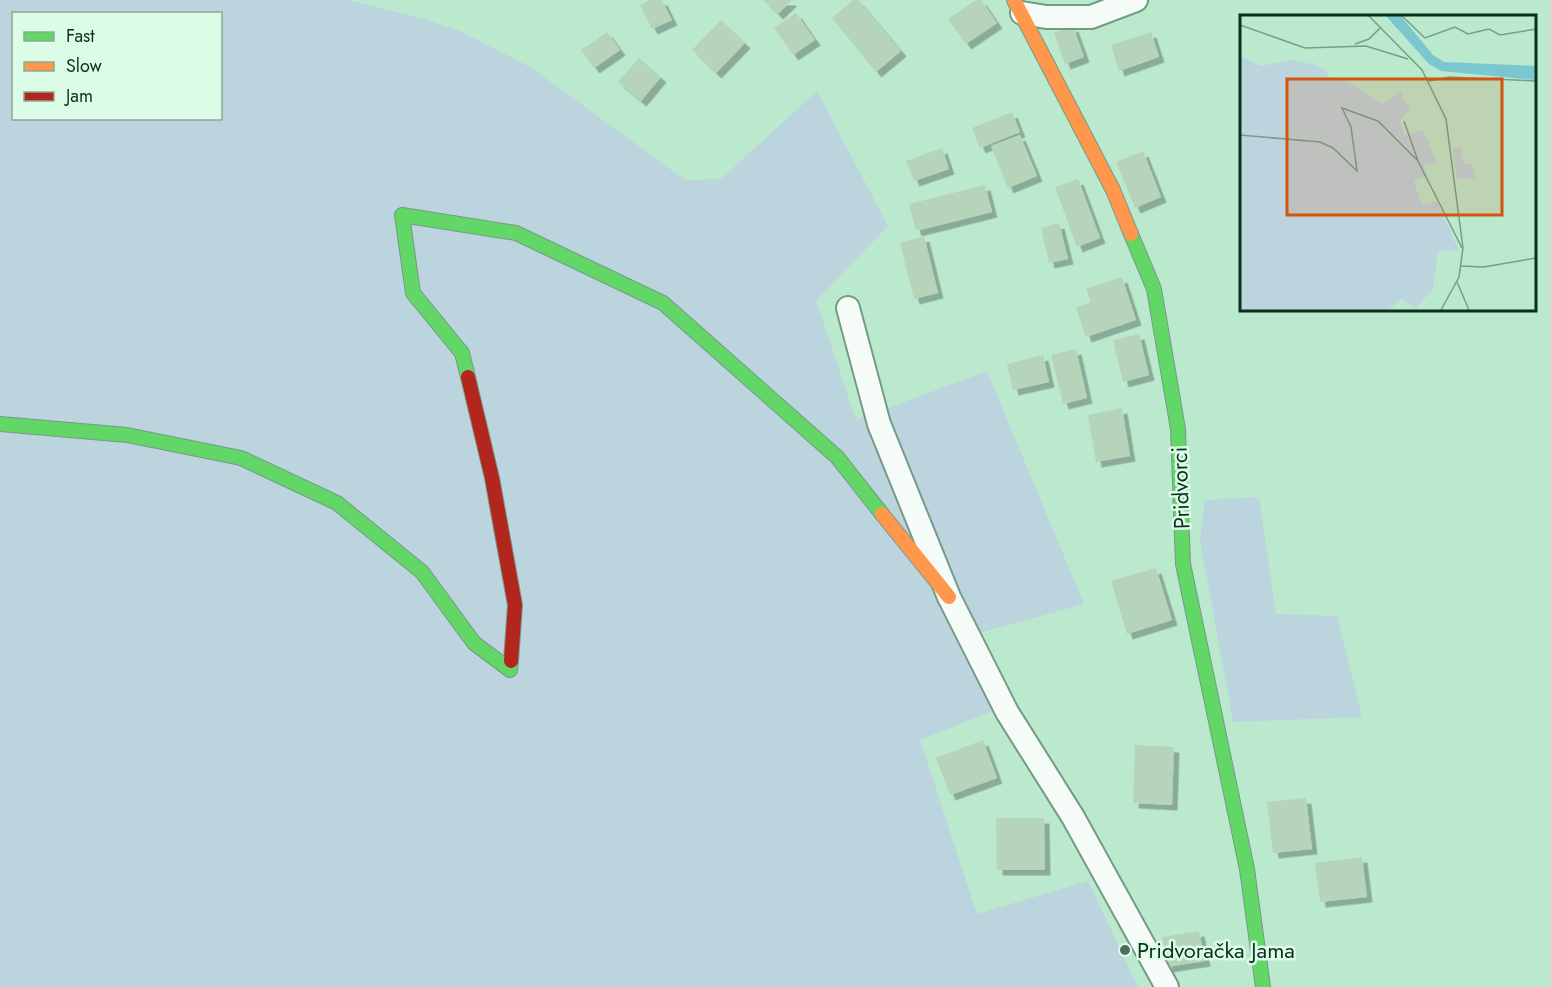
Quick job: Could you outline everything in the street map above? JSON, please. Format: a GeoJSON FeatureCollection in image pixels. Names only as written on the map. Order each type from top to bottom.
{"type":"FeatureCollection","features":[{"type":"Feature","properties":{"kind":"street","name":"Pridvorci"},"geometry":{"type":"LineString","coordinates":[[1018,7],[1046,17],[1091,18],[1136,0]]}},
{"type":"Feature","properties":{"kind":"street","name":"Pridvorci"},"geometry":{"type":"LineString","coordinates":[[1018,7],[1113,189],[1154,290],[1178,429],[1183,564],[1200,655],[1247,869],[1263,987]]}},
{"type":"Feature","properties":{"kind":"street"},"geometry":{"type":"LineString","coordinates":[[0,424],[127,435],[241,458],[337,503],[422,572],[474,643],[510,670],[515,605],[492,478],[462,352],[413,293],[402,215],[516,233],[663,303],[837,457],[949,597]]}},
{"type":"Feature","properties":{"kind":"street"},"geometry":{"type":"LineString","coordinates":[[848,308],[879,424],[949,597],[1007,712],[1073,817],[1167,987]]}},
{"type":"Feature","properties":{"kind":"shaded area"},"geometry":{"type":"Polygon","coordinates":[[[0,0],[349,0],[424,19],[460,31],[532,68],[685,180],[721,179],[817,91],[888,226],[816,301],[856,420],[987,371],[1084,604],[979,633],[1015,702],[920,740],[977,914],[1088,881],[1138,987],[0,987],[0,0]]]}},
{"type":"Feature","properties":{"kind":"shaded area"},"geometry":{"type":"Polygon","coordinates":[[[1259,497],[1276,614],[1337,616],[1362,717],[1233,722],[1200,540],[1205,500],[1259,497]]]}},
{"type":"Feature","properties":{"kind":"building"},"geometry":{"type":"Polygon","coordinates":[[[650,0],[662,0],[672,20],[652,29],[640,5],[650,0]]]}},
{"type":"Feature","properties":{"kind":"building"},"geometry":{"type":"Polygon","coordinates":[[[763,0],[792,0],[778,14],[763,0]]]}},
{"type":"Feature","properties":{"kind":"building"},"geometry":{"type":"Polygon","coordinates":[[[853,0],[858,0],[901,51],[876,72],[832,18],[853,0]]]}},
{"type":"Feature","properties":{"kind":"building"},"geometry":{"type":"Polygon","coordinates":[[[976,0],[981,0],[997,23],[966,44],[948,19],[976,0]]]}},
{"type":"Feature","properties":{"kind":"building"},"geometry":{"type":"Polygon","coordinates":[[[796,13],[815,40],[793,55],[774,28],[796,13]]]}},
{"type":"Feature","properties":{"kind":"building"},"geometry":{"type":"Polygon","coordinates":[[[721,20],[745,43],[716,73],[692,50],[721,20]]]}},
{"type":"Feature","properties":{"kind":"building"},"geometry":{"type":"Polygon","coordinates":[[[1073,26],[1084,57],[1065,64],[1054,33],[1073,26]]]}},
{"type":"Feature","properties":{"kind":"building"},"geometry":{"type":"Polygon","coordinates":[[[607,32],[620,50],[594,68],[581,50],[607,32]]]}},
{"type":"Feature","properties":{"kind":"building"},"geometry":{"type":"Polygon","coordinates":[[[1151,32],[1159,57],[1119,71],[1111,45],[1151,32]]]}},
{"type":"Feature","properties":{"kind":"building"},"geometry":{"type":"Polygon","coordinates":[[[639,58],[661,77],[641,101],[618,82],[639,58]]]}},
{"type":"Feature","properties":{"kind":"building"},"geometry":{"type":"Polygon","coordinates":[[[1012,112],[1020,132],[980,148],[972,128],[1012,112]]]}},
{"type":"Feature","properties":{"kind":"building"},"geometry":{"type":"Polygon","coordinates":[[[1020,135],[1037,176],[1008,188],[991,146],[1020,135]]]}},
{"type":"Feature","properties":{"kind":"building"},"geometry":{"type":"Polygon","coordinates":[[[942,148],[949,169],[914,181],[906,161],[942,148]]]}},
{"type":"Feature","properties":{"kind":"building"},"geometry":{"type":"Polygon","coordinates":[[[1143,151],[1161,197],[1135,208],[1116,162],[1143,151]]]}},
{"type":"Feature","properties":{"kind":"building"},"geometry":{"type":"Polygon","coordinates":[[[1078,179],[1100,238],[1077,247],[1055,187],[1078,179]]]}},
{"type":"Feature","properties":{"kind":"building"},"geometry":{"type":"Polygon","coordinates":[[[985,185],[992,212],[916,231],[909,204],[985,185]]]}},
{"type":"Feature","properties":{"kind":"building"},"geometry":{"type":"Polygon","coordinates":[[[1059,223],[1068,259],[1049,263],[1041,228],[1059,223]]]}},
{"type":"Feature","properties":{"kind":"building"},"geometry":{"type":"Polygon","coordinates":[[[924,236],[938,293],[914,299],[900,243],[924,236]]]}},
{"type":"Feature","properties":{"kind":"building"},"geometry":{"type":"Polygon","coordinates":[[[1122,277],[1136,320],[1086,337],[1076,308],[1091,302],[1086,289],[1122,277]]]}},
{"type":"Feature","properties":{"kind":"building"},"geometry":{"type":"Polygon","coordinates":[[[1139,334],[1149,375],[1123,382],[1113,340],[1139,334]]]}},
{"type":"Feature","properties":{"kind":"building"},"geometry":{"type":"Polygon","coordinates":[[[1076,349],[1087,398],[1063,404],[1051,355],[1076,349]]]}},
{"type":"Feature","properties":{"kind":"building"},"geometry":{"type":"Polygon","coordinates":[[[1043,355],[1049,382],[1013,390],[1007,364],[1043,355]]]}},
{"type":"Feature","properties":{"kind":"building"},"geometry":{"type":"Polygon","coordinates":[[[1122,408],[1130,456],[1096,462],[1088,415],[1122,408]]]}},
{"type":"Feature","properties":{"kind":"building"},"geometry":{"type":"Polygon","coordinates":[[[1156,568],[1172,620],[1127,634],[1111,581],[1156,568]]]}},
{"type":"Feature","properties":{"kind":"building"},"geometry":{"type":"Polygon","coordinates":[[[983,740],[997,778],[950,795],[936,758],[983,740]]]}},
{"type":"Feature","properties":{"kind":"building"},"geometry":{"type":"Polygon","coordinates":[[[1135,745],[1174,747],[1172,805],[1133,803],[1135,745]]]}},
{"type":"Feature","properties":{"kind":"building"},"geometry":{"type":"Polygon","coordinates":[[[1306,798],[1312,849],[1273,853],[1267,802],[1306,798]]]}},
{"type":"Feature","properties":{"kind":"building"},"geometry":{"type":"Polygon","coordinates":[[[996,818],[1044,818],[1045,870],[997,870],[996,818]]]}},
{"type":"Feature","properties":{"kind":"building"},"geometry":{"type":"Polygon","coordinates":[[[1362,857],[1367,897],[1320,902],[1315,863],[1362,857]]]}},
{"type":"Feature","properties":{"kind":"building"},"geometry":{"type":"Polygon","coordinates":[[[1199,931],[1205,961],[1167,967],[1162,937],[1199,931]]]}},
{"type":"Feature","properties":{"kind":"traffic: fast"},"geometry":{"type":"LineString","coordinates":[[468,377],[462,353],[413,293],[402,215],[516,233],[663,303],[837,457],[882,514]]}},
{"type":"Feature","properties":{"kind":"traffic: fast"},"geometry":{"type":"LineString","coordinates":[[1131,234],[1154,289],[1178,429],[1183,564],[1247,869],[1263,987]]}},
{"type":"Feature","properties":{"kind":"traffic: fast"},"geometry":{"type":"LineString","coordinates":[[0,424],[127,435],[241,458],[337,503],[422,572],[474,643],[510,670],[511,661]]}},
{"type":"Feature","properties":{"kind":"traffic: slow"},"geometry":{"type":"LineString","coordinates":[[1014,0],[1113,190],[1131,234]]}},
{"type":"Feature","properties":{"kind":"traffic: slow"},"geometry":{"type":"LineString","coordinates":[[882,514],[949,597]]}},
{"type":"Feature","properties":{"kind":"traffic: jam"},"geometry":{"type":"LineString","coordinates":[[468,377],[492,478],[515,605],[511,661]]}},
{"type":"Feature","properties":{"kind":"place","name":"Pridvoračka Jama"},"geometry":{"type":"Point","coordinates":[1125,950]}}]}
